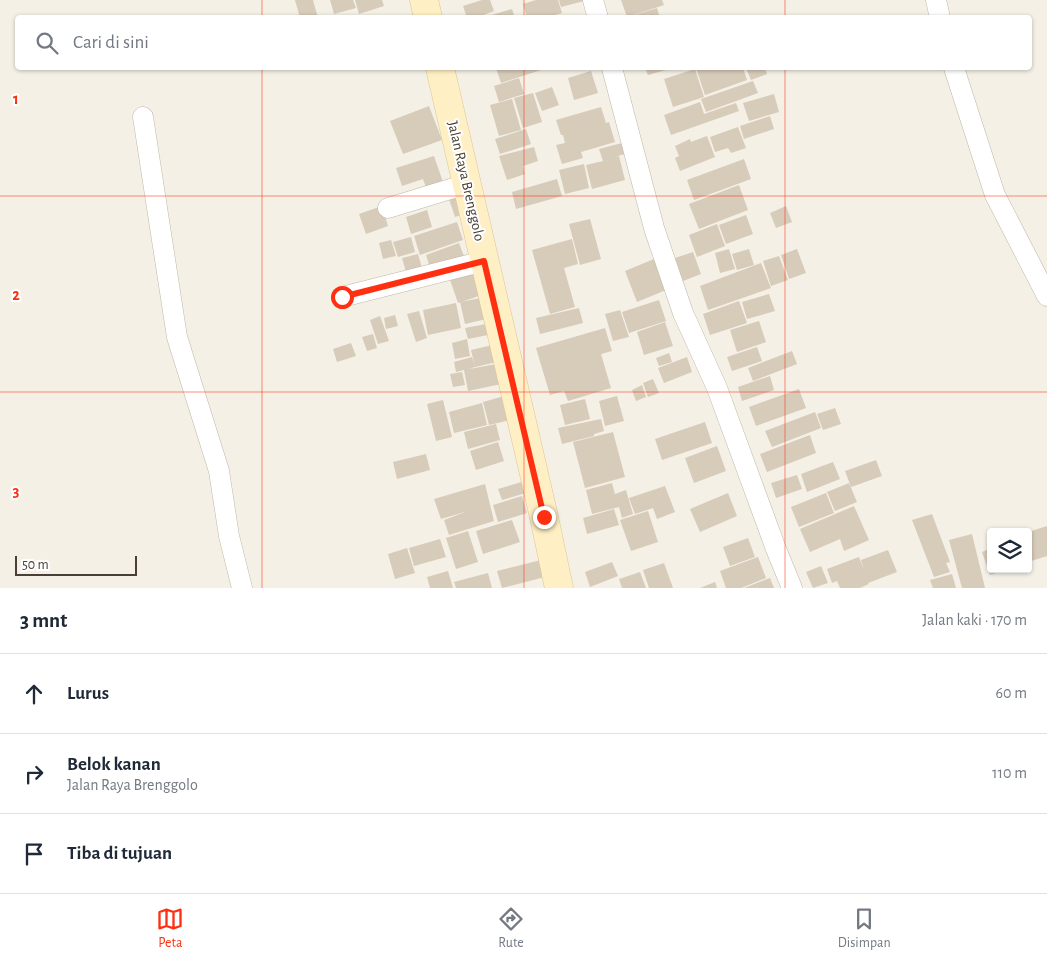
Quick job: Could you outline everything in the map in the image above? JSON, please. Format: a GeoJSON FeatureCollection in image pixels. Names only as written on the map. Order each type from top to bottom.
{"type":"FeatureCollection","features":[{"type":"Feature","properties":{"kind":"main road"},"geometry":{"type":"LineString","coordinates":[[424,0],[427,15]]}},
{"type":"Feature","properties":{"kind":"main road","name":"Jalan Raya Brenggolo"},"geometry":{"type":"LineString","coordinates":[[440,70],[559,588]]}},
{"type":"Feature","properties":{"kind":"street"},"geometry":{"type":"LineString","coordinates":[[593,0],[597,15]]}},
{"type":"Feature","properties":{"kind":"street"},"geometry":{"type":"LineString","coordinates":[[936,0],[939,15]]}},
{"type":"Feature","properties":{"kind":"street"},"geometry":{"type":"LineString","coordinates":[[613,70],[654,228],[683,313],[717,388],[792,588]]}},
{"type":"Feature","properties":{"kind":"street"},"geometry":{"type":"LineString","coordinates":[[955,70],[995,195],[1047,296]]}},
{"type":"Feature","properties":{"kind":"street"},"geometry":{"type":"LineString","coordinates":[[143,117],[177,337],[220,472],[229,536],[242,588]]}},
{"type":"Feature","properties":{"kind":"street"},"geometry":{"type":"LineString","coordinates":[[388,208],[467,184]]}},
{"type":"Feature","properties":{"kind":"street"},"geometry":{"type":"LineString","coordinates":[[342,297],[484,261]]}},
{"type":"Feature","properties":{"kind":"building"},"geometry":{"type":"Polygon","coordinates":[[[295,0],[313,0],[317,15],[299,15],[295,0]]]}},
{"type":"Feature","properties":{"kind":"building"},"geometry":{"type":"Polygon","coordinates":[[[330,0],[353,0],[356,8],[334,14],[330,0]]]}},
{"type":"Feature","properties":{"kind":"building"},"geometry":{"type":"Polygon","coordinates":[[[355,0],[382,0],[384,6],[359,14],[355,0]]]}},
{"type":"Feature","properties":{"kind":"building"},"geometry":{"type":"Polygon","coordinates":[[[482,0],[490,0],[494,11],[484,15],[466,15],[463,6],[482,0]]]}},
{"type":"Feature","properties":{"kind":"building"},"geometry":{"type":"Polygon","coordinates":[[[536,0],[558,0],[562,13],[555,15],[526,15],[523,4],[536,0]]]}},
{"type":"Feature","properties":{"kind":"building"},"geometry":{"type":"Polygon","coordinates":[[[559,0],[583,0],[584,1],[561,7],[559,0]]]}},
{"type":"Feature","properties":{"kind":"building"},"geometry":{"type":"Polygon","coordinates":[[[621,0],[662,0],[664,5],[633,15],[626,15],[621,0]]]}},
{"type":"Feature","properties":{"kind":"building"},"geometry":{"type":"Polygon","coordinates":[[[657,8],[659,15],[634,15],[657,8]]]}},
{"type":"Feature","properties":{"kind":"building"},"geometry":{"type":"Polygon","coordinates":[[[512,9],[514,15],[492,15],[512,9]]]}},
{"type":"Feature","properties":{"kind":"building"},"geometry":{"type":"Polygon","coordinates":[[[497,70],[541,70],[501,83],[497,70]]]}},
{"type":"Feature","properties":{"kind":"building"},"geometry":{"type":"Polygon","coordinates":[[[646,70],[666,70],[648,75],[646,70]]]}},
{"type":"Feature","properties":{"kind":"building"},"geometry":{"type":"Polygon","coordinates":[[[695,70],[704,97],[673,107],[664,79],[695,70]]]}},
{"type":"Feature","properties":{"kind":"building"},"geometry":{"type":"Polygon","coordinates":[[[697,70],[744,70],[747,80],[705,95],[697,70]]]}},
{"type":"Feature","properties":{"kind":"building"},"geometry":{"type":"Polygon","coordinates":[[[747,70],[766,70],[767,74],[751,80],[747,70]]]}},
{"type":"Feature","properties":{"kind":"building"},"geometry":{"type":"Polygon","coordinates":[[[591,71],[598,93],[574,100],[568,78],[591,71]]]}},
{"type":"Feature","properties":{"kind":"building"},"geometry":{"type":"Polygon","coordinates":[[[519,78],[524,94],[499,102],[494,86],[519,78]]]}},
{"type":"Feature","properties":{"kind":"building"},"geometry":{"type":"Polygon","coordinates":[[[753,81],[758,93],[706,112],[701,99],[753,81]]]}},
{"type":"Feature","properties":{"kind":"building"},"geometry":{"type":"Polygon","coordinates":[[[552,87],[559,105],[542,111],[535,93],[552,87]]]}},
{"type":"Feature","properties":{"kind":"building"},"geometry":{"type":"Polygon","coordinates":[[[533,93],[542,122],[523,128],[514,98],[533,93]]]}},
{"type":"Feature","properties":{"kind":"building"},"geometry":{"type":"Polygon","coordinates":[[[774,94],[779,112],[749,121],[743,103],[774,94]]]}},
{"type":"Feature","properties":{"kind":"building"},"geometry":{"type":"Polygon","coordinates":[[[512,99],[521,130],[499,136],[490,105],[512,99]]]}},
{"type":"Feature","properties":{"kind":"building"},"geometry":{"type":"Polygon","coordinates":[[[700,102],[704,114],[736,103],[739,111],[671,135],[664,115],[700,102]]]}},
{"type":"Feature","properties":{"kind":"building"},"geometry":{"type":"Polygon","coordinates":[[[429,106],[442,140],[403,154],[390,121],[429,106]]]}},
{"type":"Feature","properties":{"kind":"building"},"geometry":{"type":"Polygon","coordinates":[[[601,107],[606,123],[609,122],[615,142],[581,152],[583,158],[562,164],[556,145],[565,143],[556,120],[601,107]]]}},
{"type":"Feature","properties":{"kind":"building"},"geometry":{"type":"Polygon","coordinates":[[[770,116],[774,129],[744,139],[740,126],[770,116]]]}},
{"type":"Feature","properties":{"kind":"building"},"geometry":{"type":"Polygon","coordinates":[[[738,127],[746,148],[731,153],[728,148],[715,152],[710,137],[738,127]]]}},
{"type":"Feature","properties":{"kind":"building"},"geometry":{"type":"Polygon","coordinates":[[[526,129],[531,144],[500,154],[495,139],[526,129]]]}},
{"type":"Feature","properties":{"kind":"building"},"geometry":{"type":"Polygon","coordinates":[[[707,136],[715,157],[680,171],[675,158],[679,156],[675,146],[690,139],[691,142],[707,136]]]}},
{"type":"Feature","properties":{"kind":"building"},"geometry":{"type":"Polygon","coordinates":[[[622,143],[625,154],[614,157],[619,156],[625,180],[592,189],[586,165],[603,161],[599,149],[622,143]]]}},
{"type":"Feature","properties":{"kind":"building"},"geometry":{"type":"Polygon","coordinates":[[[534,147],[538,161],[523,166],[525,174],[507,180],[499,156],[534,147]]]}},
{"type":"Feature","properties":{"kind":"building"},"geometry":{"type":"Polygon","coordinates":[[[434,156],[445,188],[428,193],[423,179],[402,186],[396,168],[434,156]]]}},
{"type":"Feature","properties":{"kind":"building"},"geometry":{"type":"Polygon","coordinates":[[[744,159],[751,179],[694,200],[687,180],[744,159]]]}},
{"type":"Feature","properties":{"kind":"building"},"geometry":{"type":"Polygon","coordinates":[[[584,164],[589,188],[565,194],[559,170],[584,164]]]}},
{"type":"Feature","properties":{"kind":"building"},"geometry":{"type":"Polygon","coordinates":[[[557,179],[562,196],[516,209],[512,192],[557,179]]]}},
{"type":"Feature","properties":{"kind":"building"},"geometry":{"type":"Polygon","coordinates":[[[739,185],[748,210],[699,229],[689,204],[739,185]]]}},
{"type":"Feature","properties":{"kind":"building"},"geometry":{"type":"Polygon","coordinates":[[[462,194],[468,213],[455,217],[449,199],[462,194]]]}},
{"type":"Feature","properties":{"kind":"building"},"geometry":{"type":"Polygon","coordinates":[[[382,206],[388,226],[366,234],[359,214],[382,206]]]}},
{"type":"Feature","properties":{"kind":"building"},"geometry":{"type":"Polygon","coordinates":[[[786,206],[792,222],[776,228],[770,213],[786,206]]]}},
{"type":"Feature","properties":{"kind":"building"},"geometry":{"type":"Polygon","coordinates":[[[427,210],[432,227],[411,234],[406,217],[427,210]]]}},
{"type":"Feature","properties":{"kind":"building"},"geometry":{"type":"Polygon","coordinates":[[[746,215],[753,234],[726,244],[719,225],[746,215]]]}},
{"type":"Feature","properties":{"kind":"building"},"geometry":{"type":"Polygon","coordinates":[[[590,219],[601,259],[580,265],[569,224],[590,219]]]}},
{"type":"Feature","properties":{"kind":"building"},"geometry":{"type":"Polygon","coordinates":[[[457,222],[463,240],[420,255],[414,236],[457,222]]]}},
{"type":"Feature","properties":{"kind":"building"},"geometry":{"type":"Polygon","coordinates":[[[717,224],[725,246],[697,257],[689,235],[717,224]]]}},
{"type":"Feature","properties":{"kind":"building"},"geometry":{"type":"Polygon","coordinates":[[[411,237],[415,252],[398,257],[393,242],[411,237]]]}},
{"type":"Feature","properties":{"kind":"building"},"geometry":{"type":"Polygon","coordinates":[[[572,239],[578,264],[564,268],[575,307],[550,314],[532,250],[572,239]]]}},
{"type":"Feature","properties":{"kind":"building"},"geometry":{"type":"Polygon","coordinates":[[[391,240],[396,256],[383,259],[379,243],[391,240]]]}},
{"type":"Feature","properties":{"kind":"building"},"geometry":{"type":"Polygon","coordinates":[[[459,243],[465,259],[431,271],[426,255],[459,243]]]}},
{"type":"Feature","properties":{"kind":"building"},"geometry":{"type":"Polygon","coordinates":[[[729,249],[735,269],[720,273],[715,253],[729,249]]]}},
{"type":"Feature","properties":{"kind":"building"},"geometry":{"type":"Polygon","coordinates":[[[749,249],[754,265],[737,270],[732,254],[749,249]]]}},
{"type":"Feature","properties":{"kind":"building"},"geometry":{"type":"Polygon","coordinates":[[[797,249],[806,273],[789,279],[781,255],[797,249]]]}},
{"type":"Feature","properties":{"kind":"building"},"geometry":{"type":"Polygon","coordinates":[[[693,252],[701,274],[683,281],[675,258],[693,252]]]}},
{"type":"Feature","properties":{"kind":"building"},"geometry":{"type":"Polygon","coordinates":[[[418,254],[424,275],[408,279],[402,258],[418,254]]]}},
{"type":"Feature","properties":{"kind":"building"},"geometry":{"type":"Polygon","coordinates":[[[779,256],[788,280],[771,286],[763,261],[779,256]]]}},
{"type":"Feature","properties":{"kind":"building"},"geometry":{"type":"Polygon","coordinates":[[[654,259],[666,290],[637,302],[625,271],[654,259]]]}},
{"type":"Feature","properties":{"kind":"building"},"geometry":{"type":"Polygon","coordinates":[[[761,263],[771,288],[708,310],[700,286],[761,263]]]}},
{"type":"Feature","properties":{"kind":"building"},"geometry":{"type":"Polygon","coordinates":[[[478,264],[488,293],[458,303],[448,274],[478,264]]]}},
{"type":"Feature","properties":{"kind":"building"},"geometry":{"type":"Polygon","coordinates":[[[769,294],[775,311],[747,319],[742,302],[769,294]]]}},
{"type":"Feature","properties":{"kind":"building"},"geometry":{"type":"Polygon","coordinates":[[[486,297],[491,318],[465,324],[460,302],[486,297]]]}},
{"type":"Feature","properties":{"kind":"building"},"geometry":{"type":"Polygon","coordinates":[[[659,300],[666,321],[629,333],[622,312],[659,300]]]}},
{"type":"Feature","properties":{"kind":"building"},"geometry":{"type":"Polygon","coordinates":[[[739,301],[747,323],[710,335],[703,314],[739,301]]]}},
{"type":"Feature","properties":{"kind":"building"},"geometry":{"type":"Polygon","coordinates":[[[456,303],[461,328],[428,335],[423,310],[456,303]]]}},
{"type":"Feature","properties":{"kind":"building"},"geometry":{"type":"Polygon","coordinates":[[[579,308],[583,323],[540,334],[536,318],[579,308]]]}},
{"type":"Feature","properties":{"kind":"building"},"geometry":{"type":"Polygon","coordinates":[[[620,310],[629,337],[613,341],[605,314],[620,310]]]}},
{"type":"Feature","properties":{"kind":"building"},"geometry":{"type":"Polygon","coordinates":[[[419,311],[427,338],[416,342],[407,314],[419,311]]]}},
{"type":"Feature","properties":{"kind":"building"},"geometry":{"type":"Polygon","coordinates":[[[395,315],[398,326],[386,329],[384,318],[395,315]]]}},
{"type":"Feature","properties":{"kind":"building"},"geometry":{"type":"Polygon","coordinates":[[[380,316],[389,341],[378,344],[370,320],[380,316]]]}},
{"type":"Feature","properties":{"kind":"building"},"geometry":{"type":"Polygon","coordinates":[[[759,321],[766,342],[737,352],[730,330],[759,321]]]}},
{"type":"Feature","properties":{"kind":"building"},"geometry":{"type":"Polygon","coordinates":[[[665,322],[673,346],[644,355],[637,332],[665,322]]]}},
{"type":"Feature","properties":{"kind":"building"},"geometry":{"type":"Polygon","coordinates":[[[486,324],[488,335],[468,339],[465,328],[486,324]]]}},
{"type":"Feature","properties":{"kind":"building"},"geometry":{"type":"Polygon","coordinates":[[[605,328],[612,351],[601,354],[611,388],[568,401],[564,391],[550,395],[536,348],[605,328]]]}},
{"type":"Feature","properties":{"kind":"building"},"geometry":{"type":"Polygon","coordinates":[[[373,334],[377,348],[367,351],[362,337],[373,334]]]}},
{"type":"Feature","properties":{"kind":"building"},"geometry":{"type":"Polygon","coordinates":[[[467,339],[470,356],[455,359],[452,343],[467,339]]]}},
{"type":"Feature","properties":{"kind":"building"},"geometry":{"type":"Polygon","coordinates":[[[351,343],[356,356],[337,362],[333,349],[351,343]]]}},
{"type":"Feature","properties":{"kind":"building"},"geometry":{"type":"Polygon","coordinates":[[[497,344],[501,361],[475,367],[471,350],[497,344]]]}},
{"type":"Feature","properties":{"kind":"building"},"geometry":{"type":"Polygon","coordinates":[[[757,347],[762,361],[732,371],[727,357],[757,347]]]}},
{"type":"Feature","properties":{"kind":"building"},"geometry":{"type":"Polygon","coordinates":[[[792,351],[797,364],[753,381],[748,368],[792,351]]]}},
{"type":"Feature","properties":{"kind":"building"},"geometry":{"type":"Polygon","coordinates":[[[669,353],[672,362],[659,366],[656,358],[669,353]]]}},
{"type":"Feature","properties":{"kind":"building"},"geometry":{"type":"Polygon","coordinates":[[[472,357],[475,367],[469,369],[502,363],[506,383],[468,391],[464,370],[456,372],[454,362],[472,357]]]}},
{"type":"Feature","properties":{"kind":"building"},"geometry":{"type":"Polygon","coordinates":[[[687,357],[692,372],[664,383],[658,368],[687,357]]]}},
{"type":"Feature","properties":{"kind":"building"},"geometry":{"type":"Polygon","coordinates":[[[462,372],[465,385],[453,387],[450,374],[462,372]]]}},
{"type":"Feature","properties":{"kind":"building"},"geometry":{"type":"Polygon","coordinates":[[[770,376],[774,390],[742,401],[738,387],[770,376]]]}},
{"type":"Feature","properties":{"kind":"building"},"geometry":{"type":"Polygon","coordinates":[[[653,379],[659,393],[648,397],[643,383],[653,379]]]}},
{"type":"Feature","properties":{"kind":"building"},"geometry":{"type":"Polygon","coordinates":[[[642,385],[646,397],[636,401],[632,390],[642,385]]]}},
{"type":"Feature","properties":{"kind":"building"},"geometry":{"type":"Polygon","coordinates":[[[799,389],[806,408],[756,426],[749,407],[799,389]]]}},
{"type":"Feature","properties":{"kind":"building"},"geometry":{"type":"Polygon","coordinates":[[[504,396],[510,420],[489,425],[483,402],[504,396]]]}},
{"type":"Feature","properties":{"kind":"building"},"geometry":{"type":"Polygon","coordinates":[[[617,396],[624,421],[605,426],[599,401],[617,396]]]}},
{"type":"Feature","properties":{"kind":"building"},"geometry":{"type":"Polygon","coordinates":[[[585,399],[590,419],[565,425],[560,405],[585,399]]]}},
{"type":"Feature","properties":{"kind":"building"},"geometry":{"type":"Polygon","coordinates":[[[443,400],[452,437],[436,441],[427,404],[443,400]]]}},
{"type":"Feature","properties":{"kind":"building"},"geometry":{"type":"Polygon","coordinates":[[[482,403],[487,425],[454,433],[449,412],[482,403]]]}},
{"type":"Feature","properties":{"kind":"building"},"geometry":{"type":"Polygon","coordinates":[[[835,408],[841,424],[823,430],[817,414],[835,408]]]}},
{"type":"Feature","properties":{"kind":"building"},"geometry":{"type":"Polygon","coordinates":[[[815,412],[821,428],[772,447],[765,431],[815,412]]]}},
{"type":"Feature","properties":{"kind":"building"},"geometry":{"type":"Polygon","coordinates":[[[601,419],[604,431],[594,434],[594,436],[562,444],[558,428],[601,419]]]}},
{"type":"Feature","properties":{"kind":"building"},"geometry":{"type":"Polygon","coordinates":[[[705,422],[712,443],[662,460],[655,439],[705,422]]]}},
{"type":"Feature","properties":{"kind":"building"},"geometry":{"type":"Polygon","coordinates":[[[496,424],[500,440],[468,449],[464,432],[496,424]]]}},
{"type":"Feature","properties":{"kind":"building"},"geometry":{"type":"Polygon","coordinates":[[[613,432],[625,477],[585,488],[573,442],[613,432]]]}},
{"type":"Feature","properties":{"kind":"building"},"geometry":{"type":"Polygon","coordinates":[[[810,435],[816,453],[767,472],[760,454],[810,435]]]}},
{"type":"Feature","properties":{"kind":"building"},"geometry":{"type":"Polygon","coordinates":[[[498,442],[504,461],[476,470],[470,451],[498,442]]]}},
{"type":"Feature","properties":{"kind":"building"},"geometry":{"type":"Polygon","coordinates":[[[717,446],[726,471],[694,483],[685,458],[717,446]]]}},
{"type":"Feature","properties":{"kind":"building"},"geometry":{"type":"Polygon","coordinates":[[[426,454],[430,470],[397,479],[393,462],[426,454]]]}},
{"type":"Feature","properties":{"kind":"building"},"geometry":{"type":"Polygon","coordinates":[[[876,460],[882,476],[851,487],[845,471],[876,460]]]}},
{"type":"Feature","properties":{"kind":"building"},"geometry":{"type":"Polygon","coordinates":[[[833,462],[840,479],[807,492],[801,474],[833,462]]]}},
{"type":"Feature","properties":{"kind":"building"},"geometry":{"type":"Polygon","coordinates":[[[797,475],[802,489],[776,498],[771,483],[797,475]]]}},
{"type":"Feature","properties":{"kind":"building"},"geometry":{"type":"Polygon","coordinates":[[[525,481],[529,492],[502,500],[498,489],[525,481]]]}},
{"type":"Feature","properties":{"kind":"building"},"geometry":{"type":"Polygon","coordinates":[[[612,483],[615,494],[626,490],[633,514],[622,518],[619,507],[592,514],[586,490],[612,483]]]}},
{"type":"Feature","properties":{"kind":"building"},"geometry":{"type":"Polygon","coordinates":[[[849,483],[857,502],[835,511],[827,492],[849,483]]]}},
{"type":"Feature","properties":{"kind":"building"},"geometry":{"type":"Polygon","coordinates":[[[485,484],[494,521],[449,535],[444,520],[468,511],[441,519],[434,499],[485,484]]]}},
{"type":"Feature","properties":{"kind":"building"},"geometry":{"type":"Polygon","coordinates":[[[665,486],[675,512],[657,519],[653,508],[635,514],[629,498],[665,486]]]}},
{"type":"Feature","properties":{"kind":"building"},"geometry":{"type":"Polygon","coordinates":[[[728,493],[737,516],[700,532],[690,509],[728,493]]]}},
{"type":"Feature","properties":{"kind":"building"},"geometry":{"type":"Polygon","coordinates":[[[826,493],[834,513],[799,527],[791,507],[826,493]]]}},
{"type":"Feature","properties":{"kind":"building"},"geometry":{"type":"Polygon","coordinates":[[[522,496],[527,513],[498,522],[493,505],[522,496]]]}},
{"type":"Feature","properties":{"kind":"building"},"geometry":{"type":"Polygon","coordinates":[[[854,506],[869,540],[844,551],[840,539],[810,552],[800,529],[854,506]]]}},
{"type":"Feature","properties":{"kind":"building"},"geometry":{"type":"Polygon","coordinates":[[[614,509],[619,525],[587,534],[583,518],[614,509]]]}},
{"type":"Feature","properties":{"kind":"building"},"geometry":{"type":"Polygon","coordinates":[[[648,511],[658,542],[631,551],[620,520],[648,511]]]}},
{"type":"Feature","properties":{"kind":"building"},"geometry":{"type":"Polygon","coordinates":[[[932,514],[950,562],[946,563],[950,572],[934,577],[912,520],[932,514]]]}},
{"type":"Feature","properties":{"kind":"building"},"geometry":{"type":"Polygon","coordinates":[[[512,520],[520,542],[483,554],[476,531],[512,520]]]}},
{"type":"Feature","properties":{"kind":"building"},"geometry":{"type":"Polygon","coordinates":[[[1047,526],[1047,556],[1032,561],[1032,531],[1047,526]]]}},
{"type":"Feature","properties":{"kind":"building"},"geometry":{"type":"Polygon","coordinates":[[[468,531],[478,562],[456,569],[446,538],[468,531]]]}},
{"type":"Feature","properties":{"kind":"building"},"geometry":{"type":"Polygon","coordinates":[[[972,534],[985,588],[962,588],[949,540],[972,534]]]}},
{"type":"Feature","properties":{"kind":"building"},"geometry":{"type":"Polygon","coordinates":[[[748,538],[755,557],[730,566],[723,547],[748,538]]]}},
{"type":"Feature","properties":{"kind":"building"},"geometry":{"type":"Polygon","coordinates":[[[440,539],[446,557],[414,566],[409,548],[440,539]]]}},
{"type":"Feature","properties":{"kind":"building"},"geometry":{"type":"Polygon","coordinates":[[[407,548],[415,573],[395,579],[388,554],[407,548]]]}},
{"type":"Feature","properties":{"kind":"building"},"geometry":{"type":"Polygon","coordinates":[[[888,550],[897,572],[860,588],[840,588],[837,581],[832,583],[827,569],[859,557],[864,570],[861,560],[888,550]]]}},
{"type":"Feature","properties":{"kind":"building"},"geometry":{"type":"Polygon","coordinates":[[[987,550],[987,566],[982,552],[987,550]]]}},
{"type":"Feature","properties":{"kind":"building"},"geometry":{"type":"Polygon","coordinates":[[[758,557],[766,578],[741,588],[726,588],[720,571],[758,557]]]}},
{"type":"Feature","properties":{"kind":"building"},"geometry":{"type":"Polygon","coordinates":[[[541,560],[545,577],[502,588],[497,571],[541,560]]]}},
{"type":"Feature","properties":{"kind":"building"},"geometry":{"type":"Polygon","coordinates":[[[612,562],[618,576],[590,587],[585,572],[612,562]]]}},
{"type":"Feature","properties":{"kind":"building"},"geometry":{"type":"Polygon","coordinates":[[[664,563],[673,588],[649,588],[643,570],[664,563]]]}},
{"type":"Feature","properties":{"kind":"building"},"geometry":{"type":"Polygon","coordinates":[[[821,566],[828,583],[813,588],[806,572],[821,566]]]}},
{"type":"Feature","properties":{"kind":"building"},"geometry":{"type":"Polygon","coordinates":[[[448,571],[453,588],[430,588],[427,577],[448,571]]]}},
{"type":"Feature","properties":{"kind":"building"},"geometry":{"type":"Polygon","coordinates":[[[640,572],[646,588],[622,588],[619,579],[640,572]]]}},
{"type":"Feature","properties":{"kind":"building"},"geometry":{"type":"Polygon","coordinates":[[[488,573],[492,588],[456,588],[454,582],[488,573]]]}},
{"type":"Feature","properties":{"kind":"building"},"geometry":{"type":"Polygon","coordinates":[[[952,574],[956,588],[933,588],[930,580],[952,574]]]}},
{"type":"Feature","properties":{"kind":"building"},"geometry":{"type":"Polygon","coordinates":[[[770,578],[774,588],[744,588],[770,578]]]}},
{"type":"Feature","properties":{"kind":"building"},"geometry":{"type":"Polygon","coordinates":[[[715,582],[717,588],[700,588],[715,582]]]}},
{"type":"Feature","properties":{"kind":"route"},"geometry":{"type":"LineString","coordinates":[[342,297],[484,261],[544,517]]}}]}
